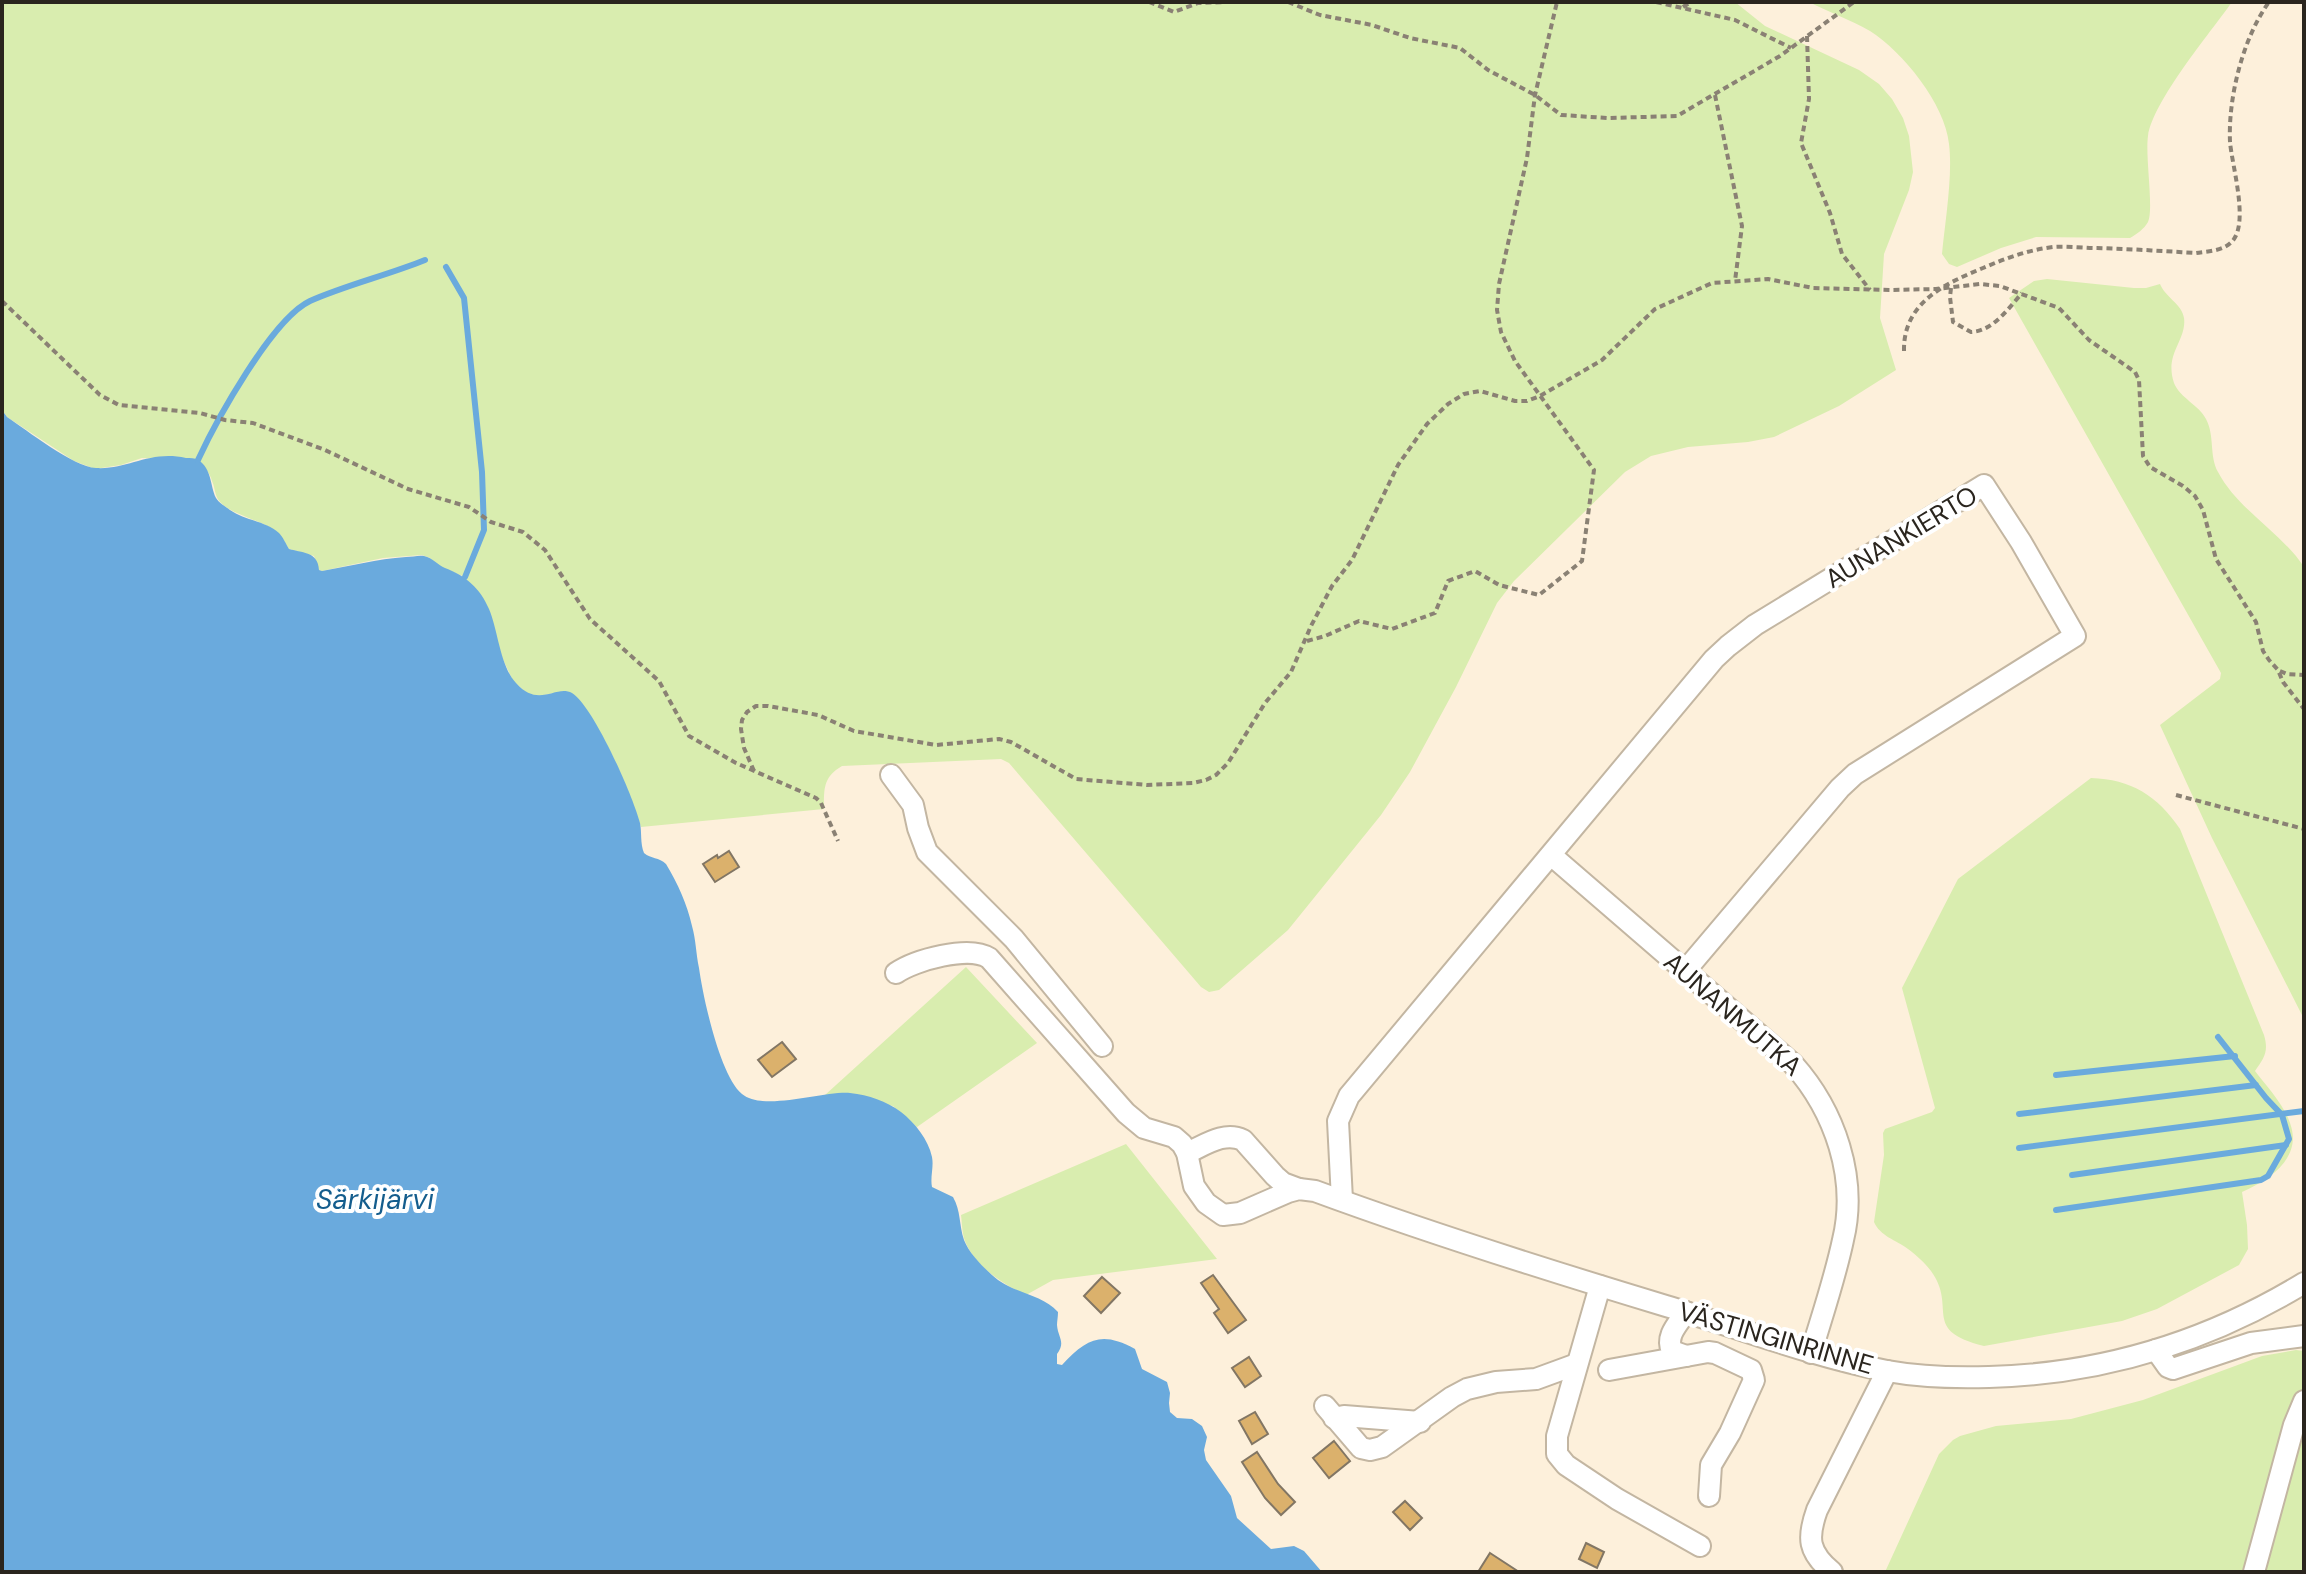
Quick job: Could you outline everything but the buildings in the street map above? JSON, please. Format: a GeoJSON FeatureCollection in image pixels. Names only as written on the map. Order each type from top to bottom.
{"type":"FeatureCollection","features":[{"type":"Feature","properties":{"kind":"street","name":"AUNANKIERTO"},"geometry":{"type":"LineString","coordinates":[[1342,1200],[1338,1128],[1343,1105],[1349,1096],[1728,646],[1764,619],[1984,485],[2075,636],[1855,774],[1685,971]]}},
{"type":"Feature","properties":{"kind":"street"},"geometry":{"type":"LineString","coordinates":[[891,775],[913,805],[920,837],[927,852],[1014,939],[1102,1046]]}},
{"type":"Feature","properties":{"kind":"street","name":"AUNANMUTKA"},"geometry":{"type":"LineString","coordinates":[[1551,855],[1793,1064],[1815,1091],[1836,1134],[1847,1186],[1844,1238],[1811,1353]]}},
{"type":"Feature","properties":{"kind":"street"},"geometry":{"type":"LineString","coordinates":[[1014,939],[1019,992]]}},
{"type":"Feature","properties":{"kind":"street"},"geometry":{"type":"LineString","coordinates":[[896,973],[911,964],[940,955],[982,954],[989,958],[1126,1113],[1144,1128],[1174,1137],[1182,1144],[1194,1186],[1206,1203],[1223,1215],[1240,1213],[1299,1189]]}},
{"type":"Feature","properties":{"kind":"street"},"geometry":{"type":"LineString","coordinates":[[1187,1153],[1220,1139],[1236,1137],[1243,1140],[1283,1183],[1299,1189]]}},
{"type":"Feature","properties":{"kind":"street","name":"VÄSTINGINRINNE"},"geometry":{"type":"LineString","coordinates":[[1299,1189],[1315,1191],[1811,1353],[1887,1371],[1957,1378],[2041,1375],[2108,1364],[2156,1350],[2240,1317],[2268,1305],[2304,1283]]}},
{"type":"Feature","properties":{"kind":"street"},"geometry":{"type":"LineString","coordinates":[[1600,1286],[1555,1442],[1557,1454],[1561,1461],[1617,1499],[1700,1546]]}},
{"type":"Feature","properties":{"kind":"street"},"geometry":{"type":"LineString","coordinates":[[1686,1312],[1669,1341],[1672,1351],[1686,1356]]}},
{"type":"Feature","properties":{"kind":"street"},"geometry":{"type":"LineString","coordinates":[[2156,1350],[2173,1369],[2251,1343],[2304,1336]]}},
{"type":"Feature","properties":{"kind":"street"},"geometry":{"type":"LineString","coordinates":[[1609,1370],[1715,1353],[1746,1367],[1754,1375],[1730,1433],[1711,1465],[1709,1496]]}},
{"type":"Feature","properties":{"kind":"street"},"geometry":{"type":"LineString","coordinates":[[1420,1422],[1329,1412],[1357,1445],[1370,1450],[1382,1447],[1420,1422],[1452,1397],[1467,1389],[1496,1382],[1536,1379],[1577,1364]]}},
{"type":"Feature","properties":{"kind":"street"},"geometry":{"type":"LineString","coordinates":[[1832,1572],[1816,1557],[1812,1548],[1813,1523],[1887,1371]]}},
{"type":"Feature","properties":{"kind":"street"},"geometry":{"type":"LineString","coordinates":[[2254,1572],[2294,1425],[2304,1401]]}},
{"type":"Feature","properties":{"kind":"path"},"geometry":{"type":"LineString","coordinates":[[1149,2],[1174,12],[1198,3],[1227,2]]}},
{"type":"Feature","properties":{"kind":"path"},"geometry":{"type":"LineString","coordinates":[[1288,2],[1320,15],[1460,48],[1488,70],[1535,95],[1561,115],[1608,118],[1677,116],[1791,48],[1854,2]]}},
{"type":"Feature","properties":{"kind":"path"},"geometry":{"type":"LineString","coordinates":[[1306,641],[1359,621],[1392,629],[1435,613],[1448,581],[1475,571],[1499,585],[1539,595],[1582,561],[1594,470],[1515,361],[1501,332],[1497,310],[1499,284],[1527,158],[1535,95],[1557,2]]}},
{"type":"Feature","properties":{"kind":"path"},"geometry":{"type":"LineString","coordinates":[[1656,2],[1735,20],[1791,48]]}},
{"type":"Feature","properties":{"kind":"path"},"geometry":{"type":"LineString","coordinates":[[1683,7],[1691,2]]}},
{"type":"Feature","properties":{"kind":"path"},"geometry":{"type":"LineString","coordinates":[[1904,351],[1912,316],[1927,297],[1936,289],[2004,259],[2032,250],[2058,247],[2196,253],[2216,251],[2234,239],[2239,227],[2230,114],[2244,53],[2269,2]]}},
{"type":"Feature","properties":{"kind":"path"},"geometry":{"type":"LineString","coordinates":[[1807,36],[1809,99],[1801,143],[1830,213],[1842,254],[1870,290]]}},
{"type":"Feature","properties":{"kind":"path"},"geometry":{"type":"LineString","coordinates":[[1715,95],[1742,226],[1735,281]]}},
{"type":"Feature","properties":{"kind":"path"},"geometry":{"type":"LineString","coordinates":[[754,771],[744,748],[742,720],[756,706],[768,706],[818,715],[854,731],[936,745],[999,739],[1011,742],[1076,779],[1147,785],[1206,780],[1228,763],[1265,703],[1291,672],[1311,626],[1332,586],[1352,560],[1398,465],[1427,424],[1448,404],[1464,394],[1480,391],[1515,401],[1540,396],[1602,360],[1655,309],[1712,283],[1768,279],[1813,288],[1870,290],[1936,289],[1980,284],[2000,286],[2059,308],[2089,340],[2135,372],[2139,380],[2143,456],[2150,467],[2195,496],[2203,510],[2216,559],[2256,622],[2263,651],[2304,709]]}},
{"type":"Feature","properties":{"kind":"path"},"geometry":{"type":"LineString","coordinates":[[1951,288],[1953,322],[1971,332],[1982,330],[1996,321],[2022,293]]}},
{"type":"Feature","properties":{"kind":"path"},"geometry":{"type":"LineString","coordinates":[[2,301],[100,395],[119,405],[200,413],[253,423],[325,450],[408,489],[469,507],[491,522],[523,532],[545,550],[590,619],[659,681],[689,736],[736,763],[816,798],[838,841]]}},
{"type":"Feature","properties":{"kind":"path"},"geometry":{"type":"LineString","coordinates":[[2278,670],[2304,675]]}},
{"type":"Feature","properties":{"kind":"path"},"geometry":{"type":"LineString","coordinates":[[2176,795],[2304,829]]}},
{"type":"Feature","properties":{"kind":"green space"},"geometry":{"type":"Polygon","coordinates":[[[2,2],[1735,2],[1765,26],[1859,70],[1879,84],[1903,118],[1909,136],[1913,172],[1884,254],[1880,318],[1896,370],[1839,406],[1774,437],[1688,447],[1651,456],[1625,472],[1514,581],[1497,603],[1410,772],[1381,815],[1288,930],[1219,990],[1209,992],[1201,987],[1009,763],[1001,759],[842,766],[826,784],[824,809],[641,827],[621,774],[588,713],[565,691],[539,696],[528,694],[513,681],[465,577],[440,567],[422,555],[383,558],[319,570],[314,556],[289,549],[270,527],[222,504],[216,496],[210,475],[198,460],[142,458],[95,469],[74,461],[7,417],[2,410],[2,2]]]}},
{"type":"Feature","properties":{"kind":"green space"},"geometry":{"type":"Polygon","coordinates":[[[1809,2],[2232,2],[2171,86],[2152,121],[2147,145],[2150,215],[2142,229],[2130,238],[2036,237],[1957,267],[1949,264],[1942,254],[1950,156],[1940,112],[1920,80],[1883,40],[1863,27],[1809,2]]]}},
{"type":"Feature","properties":{"kind":"green space"},"geometry":{"type":"Polygon","coordinates":[[[2047,279],[2134,288],[2160,284],[2184,318],[2172,364],[2174,383],[2206,419],[2218,472],[2226,486],[2295,554],[2304,567],[2304,1019],[2212,838],[2160,725],[2220,679],[2221,673],[2009,298],[2034,281],[2047,279]]]}},
{"type":"Feature","properties":{"kind":"green space"},"geometry":{"type":"Polygon","coordinates":[[[2091,778],[2119,782],[2142,792],[2162,807],[2180,829],[2264,1035],[2265,1054],[2255,1071],[2287,1116],[2293,1136],[2292,1147],[2281,1166],[2263,1181],[2242,1192],[2248,1249],[2239,1265],[2157,1309],[2122,1321],[1984,1346],[1953,1333],[1946,1325],[1942,1296],[1931,1271],[1911,1251],[1880,1231],[1874,1222],[1885,1129],[1932,1112],[1935,1108],[1902,988],[1958,879],[2091,778]]]}},
{"type":"Feature","properties":{"kind":"green space"},"geometry":{"type":"Polygon","coordinates":[[[966,967],[1037,1043],[917,1127],[893,1106],[825,1095],[966,967]]]}},
{"type":"Feature","properties":{"kind":"green space"},"geometry":{"type":"Polygon","coordinates":[[[1126,1144],[1217,1259],[1053,1280],[1026,1295],[999,1280],[975,1258],[965,1241],[961,1215],[1126,1144]]]}},
{"type":"Feature","properties":{"kind":"green space"},"geometry":{"type":"Polygon","coordinates":[[[2304,1351],[2304,1388],[2291,1419],[2251,1572],[1885,1572],[1939,1454],[1960,1436],[1996,1426],[2071,1419],[2143,1400],[2262,1356],[2304,1351]]]}},
{"type":"Feature","properties":{"kind":"green space"},"geometry":{"type":"Polygon","coordinates":[[[2304,1415],[2304,1572],[2263,1572],[2304,1415]]]}},
{"type":"Feature","properties":{"kind":"water","name":"Särkijärvi"},"geometry":{"type":"Polygon","coordinates":[[[2,410],[7,417],[50,447],[86,466],[108,468],[161,456],[197,459],[206,468],[219,501],[236,513],[273,529],[289,549],[313,556],[319,570],[422,556],[472,584],[489,609],[503,658],[516,683],[532,694],[572,693],[581,701],[601,733],[636,810],[644,853],[666,864],[685,902],[714,1035],[734,1085],[742,1094],[764,1101],[850,1093],[877,1099],[901,1112],[916,1126],[930,1150],[932,1187],[953,1197],[964,1240],[972,1254],[1000,1281],[1043,1301],[1058,1312],[1061,1343],[1057,1364],[1062,1365],[1087,1343],[1096,1340],[1113,1340],[1135,1349],[1142,1369],[1167,1382],[1170,1412],[1177,1418],[1192,1419],[1202,1426],[1207,1437],[1204,1450],[1206,1460],[1231,1496],[1237,1518],[1271,1549],[1294,1546],[1304,1551],[1322,1572],[2,1572],[2,410]]]}},
{"type":"Feature","properties":{"kind":"waterway"},"geometry":{"type":"LineString","coordinates":[[198,460],[246,373],[295,311],[324,295],[425,260]]}},
{"type":"Feature","properties":{"kind":"waterway"},"geometry":{"type":"LineString","coordinates":[[446,267],[464,298],[482,472],[484,530],[465,577]]}},
{"type":"Feature","properties":{"kind":"waterway"},"geometry":{"type":"LineString","coordinates":[[2056,1210],[2261,1180],[2268,1176],[2289,1139],[2282,1115],[2218,1037]]}},
{"type":"Feature","properties":{"kind":"waterway"},"geometry":{"type":"LineString","coordinates":[[2056,1075],[2235,1056]]}},
{"type":"Feature","properties":{"kind":"waterway"},"geometry":{"type":"LineString","coordinates":[[2019,1114],[2256,1085]]}},
{"type":"Feature","properties":{"kind":"waterway"},"geometry":{"type":"LineString","coordinates":[[2019,1148],[2304,1111]]}},
{"type":"Feature","properties":{"kind":"waterway"},"geometry":{"type":"LineString","coordinates":[[2072,1175],[2286,1145]]}}]}
